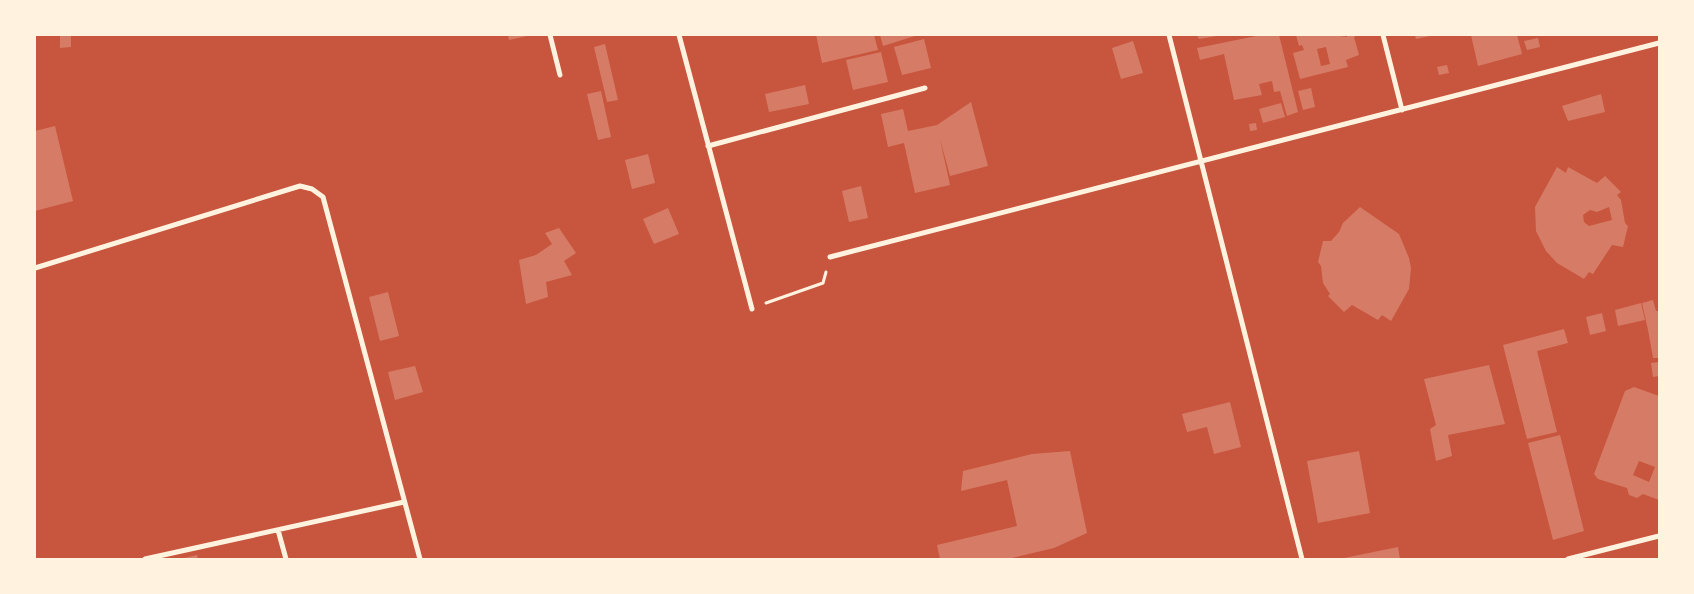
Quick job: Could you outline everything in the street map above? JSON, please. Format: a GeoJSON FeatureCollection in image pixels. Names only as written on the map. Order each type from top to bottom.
{"type":"FeatureCollection","features":[{"type":"Feature","properties":{"kind":"street"},"geometry":{"type":"LineString","coordinates":[[550,35],[560,76]]}},
{"type":"Feature","properties":{"kind":"street"},"geometry":{"type":"LineString","coordinates":[[679,35],[752,308]]}},
{"type":"Feature","properties":{"kind":"street"},"geometry":{"type":"LineString","coordinates":[[1169,35],[1302,559]]}},
{"type":"Feature","properties":{"kind":"street"},"geometry":{"type":"LineString","coordinates":[[1383,35],[1402,110]]}},
{"type":"Feature","properties":{"kind":"street"},"geometry":{"type":"LineString","coordinates":[[830,257],[1659,43]]}},
{"type":"Feature","properties":{"kind":"street"},"geometry":{"type":"LineString","coordinates":[[708,146],[925,88]]}},
{"type":"Feature","properties":{"kind":"street"},"geometry":{"type":"LineString","coordinates":[[35,268],[300,186],[312,189],[323,197],[420,559]]}},
{"type":"Feature","properties":{"kind":"street"},"geometry":{"type":"LineString","coordinates":[[145,559],[404,502]]}},
{"type":"Feature","properties":{"kind":"street"},"geometry":{"type":"LineString","coordinates":[[278,530],[286,559]]}},
{"type":"Feature","properties":{"kind":"street"},"geometry":{"type":"LineString","coordinates":[[1568,559],[1659,536]]}},
{"type":"Feature","properties":{"kind":"path"},"geometry":{"type":"LineString","coordinates":[[752,308],[823,283],[830,257]]}},
{"type":"Feature","properties":{"kind":"building"},"geometry":{"type":"Polygon","coordinates":[[[71,35],[71,47],[60,48],[60,36],[71,35]]]}},
{"type":"Feature","properties":{"kind":"building"},"geometry":{"type":"Polygon","coordinates":[[[508,35],[527,35],[527,36],[509,40],[508,35]]]}},
{"type":"Feature","properties":{"kind":"building"},"geometry":{"type":"Polygon","coordinates":[[[816,35],[874,35],[878,50],[822,63],[816,35]]]}},
{"type":"Feature","properties":{"kind":"building"},"geometry":{"type":"Polygon","coordinates":[[[880,35],[918,35],[883,46],[880,35]]]}},
{"type":"Feature","properties":{"kind":"building"},"geometry":{"type":"Polygon","coordinates":[[[1197,35],[1217,35],[1217,36],[1199,39],[1197,35]]]}},
{"type":"Feature","properties":{"kind":"building"},"geometry":{"type":"Polygon","coordinates":[[[1261,35],[1279,35],[1298,112],[1287,116],[1280,91],[1274,92],[1272,81],[1259,84],[1262,95],[1234,100],[1224,54],[1200,60],[1197,48],[1261,35]]]}},
{"type":"Feature","properties":{"kind":"building"},"geometry":{"type":"Polygon","coordinates":[[[1296,35],[1341,35],[1347,37],[1347,35],[1358,35],[1354,37],[1359,55],[1346,60],[1348,67],[1300,79],[1293,53],[1304,50],[1302,45],[1299,46],[1296,35]],[[1326,47],[1317,49],[1321,66],[1330,64],[1326,47]]]}},
{"type":"Feature","properties":{"kind":"building"},"geometry":{"type":"Polygon","coordinates":[[[1415,35],[1430,35],[1430,36],[1416,39],[1415,35]]]}},
{"type":"Feature","properties":{"kind":"building"},"geometry":{"type":"Polygon","coordinates":[[[1471,35],[1517,35],[1522,54],[1478,66],[1471,35]]]}},
{"type":"Feature","properties":{"kind":"building"},"geometry":{"type":"Polygon","coordinates":[[[1538,38],[1540,47],[1527,50],[1524,41],[1538,38]]]}},
{"type":"Feature","properties":{"kind":"building"},"geometry":{"type":"Polygon","coordinates":[[[924,39],[931,68],[902,75],[894,47],[924,39]]]}},
{"type":"Feature","properties":{"kind":"building"},"geometry":{"type":"Polygon","coordinates":[[[1133,41],[1143,73],[1121,79],[1112,48],[1133,41]]]}},
{"type":"Feature","properties":{"kind":"building"},"geometry":{"type":"Polygon","coordinates":[[[605,44],[618,100],[607,102],[594,47],[605,44]]]}},
{"type":"Feature","properties":{"kind":"building"},"geometry":{"type":"Polygon","coordinates":[[[881,52],[888,82],[853,90],[846,60],[881,52]]]}},
{"type":"Feature","properties":{"kind":"building"},"geometry":{"type":"Polygon","coordinates":[[[1447,65],[1449,73],[1439,75],[1437,67],[1447,65]]]}},
{"type":"Feature","properties":{"kind":"building"},"geometry":{"type":"Polygon","coordinates":[[[805,85],[809,104],[769,112],[765,94],[805,85]]]}},
{"type":"Feature","properties":{"kind":"building"},"geometry":{"type":"Polygon","coordinates":[[[1311,88],[1315,107],[1303,110],[1298,91],[1311,88]]]}},
{"type":"Feature","properties":{"kind":"building"},"geometry":{"type":"Polygon","coordinates":[[[601,91],[611,137],[598,140],[587,94],[601,91]]]}},
{"type":"Feature","properties":{"kind":"building"},"geometry":{"type":"Polygon","coordinates":[[[1601,94],[1605,112],[1568,121],[1562,106],[1601,94]]]}},
{"type":"Feature","properties":{"kind":"building"},"geometry":{"type":"Polygon","coordinates":[[[971,102],[988,166],[950,176],[940,139],[950,185],[915,193],[904,143],[888,147],[881,114],[903,109],[908,131],[937,125],[971,102]]]}},
{"type":"Feature","properties":{"kind":"building"},"geometry":{"type":"Polygon","coordinates":[[[1281,103],[1285,117],[1263,123],[1259,109],[1281,103]]]}},
{"type":"Feature","properties":{"kind":"building"},"geometry":{"type":"Polygon","coordinates":[[[1256,123],[1257,130],[1250,131],[1249,124],[1256,123]]]}},
{"type":"Feature","properties":{"kind":"building"},"geometry":{"type":"Polygon","coordinates":[[[55,126],[73,201],[35,211],[35,131],[55,126]]]}},
{"type":"Feature","properties":{"kind":"building"},"geometry":{"type":"Polygon","coordinates":[[[648,154],[655,183],[632,189],[625,160],[648,154]]]}},
{"type":"Feature","properties":{"kind":"building"},"geometry":{"type":"Polygon","coordinates":[[[1557,167],[1566,173],[1568,167],[1597,183],[1605,176],[1621,192],[1617,195],[1621,200],[1625,223],[1628,226],[1623,247],[1612,245],[1593,274],[1589,272],[1584,279],[1557,263],[1546,251],[1536,231],[1535,207],[1557,167]],[[1609,207],[1597,212],[1590,210],[1583,215],[1584,222],[1589,226],[1612,220],[1609,207]]]}},
{"type":"Feature","properties":{"kind":"building"},"geometry":{"type":"Polygon","coordinates":[[[861,186],[868,218],[849,222],[842,191],[861,186]]]}},
{"type":"Feature","properties":{"kind":"building"},"geometry":{"type":"Polygon","coordinates":[[[1360,207],[1399,234],[1409,258],[1411,268],[1409,289],[1391,321],[1382,315],[1378,320],[1352,305],[1344,312],[1328,296],[1330,294],[1323,283],[1321,266],[1318,262],[1323,241],[1331,241],[1339,232],[1343,223],[1360,207]]]}},
{"type":"Feature","properties":{"kind":"building"},"geometry":{"type":"Polygon","coordinates":[[[668,208],[679,234],[654,244],[643,219],[668,208]]]}},
{"type":"Feature","properties":{"kind":"building"},"geometry":{"type":"Polygon","coordinates":[[[559,228],[576,253],[564,261],[572,275],[546,282],[548,297],[526,304],[519,260],[536,255],[552,244],[545,233],[559,228]]]}},
{"type":"Feature","properties":{"kind":"building"},"geometry":{"type":"Polygon","coordinates":[[[388,292],[399,336],[380,341],[369,297],[388,292]]]}},
{"type":"Feature","properties":{"kind":"building"},"geometry":{"type":"Polygon","coordinates":[[[1653,300],[1656,311],[1659,311],[1659,358],[1653,358],[1642,303],[1653,300]]]}},
{"type":"Feature","properties":{"kind":"building"},"geometry":{"type":"Polygon","coordinates":[[[1641,303],[1645,320],[1618,326],[1615,310],[1641,303]]]}},
{"type":"Feature","properties":{"kind":"building"},"geometry":{"type":"Polygon","coordinates":[[[1602,313],[1606,331],[1590,335],[1586,317],[1602,313]]]}},
{"type":"Feature","properties":{"kind":"building"},"geometry":{"type":"Polygon","coordinates":[[[1564,329],[1568,343],[1537,351],[1557,432],[1527,439],[1503,345],[1564,329]]]}},
{"type":"Feature","properties":{"kind":"building"},"geometry":{"type":"Polygon","coordinates":[[[1659,362],[1659,376],[1653,377],[1651,363],[1659,362]]]}},
{"type":"Feature","properties":{"kind":"building"},"geometry":{"type":"Polygon","coordinates":[[[1489,365],[1505,424],[1448,435],[1452,456],[1436,461],[1430,429],[1436,425],[1424,379],[1489,365]]]}},
{"type":"Feature","properties":{"kind":"building"},"geometry":{"type":"Polygon","coordinates":[[[415,366],[423,392],[395,400],[388,372],[415,366]]]}},
{"type":"Feature","properties":{"kind":"building"},"geometry":{"type":"Polygon","coordinates":[[[1634,387],[1659,396],[1659,500],[1643,494],[1637,498],[1629,495],[1627,488],[1598,479],[1594,474],[1625,391],[1634,387]],[[1639,461],[1633,475],[1649,482],[1655,467],[1639,461]]]}},
{"type":"Feature","properties":{"kind":"building"},"geometry":{"type":"Polygon","coordinates":[[[1230,402],[1241,447],[1214,454],[1207,427],[1187,432],[1182,414],[1230,402]]]}},
{"type":"Feature","properties":{"kind":"building"},"geometry":{"type":"Polygon","coordinates":[[[1560,435],[1584,531],[1553,540],[1528,443],[1560,435]]]}},
{"type":"Feature","properties":{"kind":"building"},"geometry":{"type":"Polygon","coordinates":[[[1070,451],[1087,533],[1054,548],[1008,559],[940,559],[937,545],[1017,526],[1007,480],[961,491],[963,471],[1032,454],[1070,451]]]}},
{"type":"Feature","properties":{"kind":"building"},"geometry":{"type":"Polygon","coordinates":[[[1359,451],[1370,513],[1318,523],[1307,461],[1359,451]]]}},
{"type":"Feature","properties":{"kind":"building"},"geometry":{"type":"Polygon","coordinates":[[[1398,547],[1400,559],[1344,559],[1344,558],[1398,547]]]}},
{"type":"Feature","properties":{"kind":"building"},"geometry":{"type":"Polygon","coordinates":[[[197,555],[198,559],[184,559],[184,558],[197,555]]]}}]}
